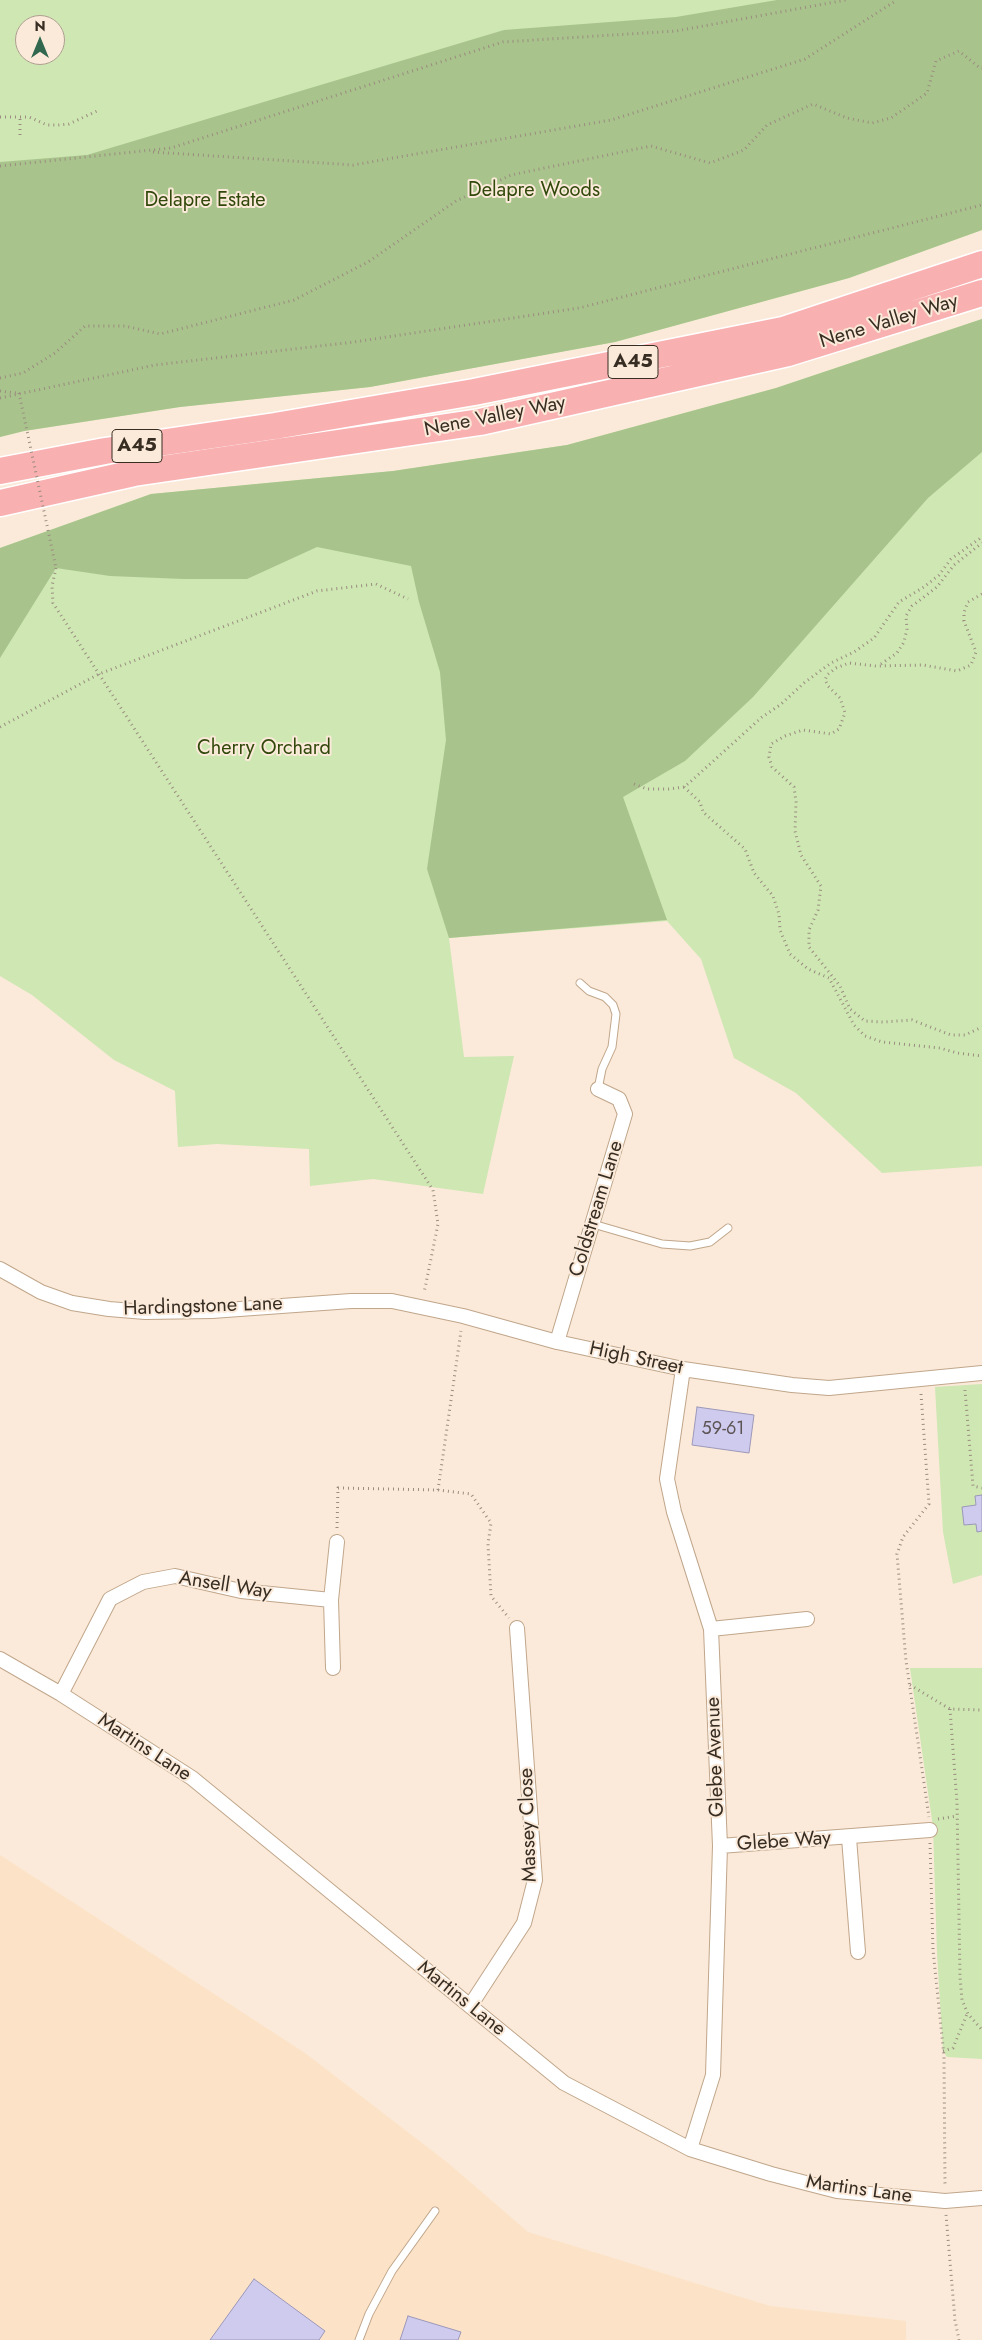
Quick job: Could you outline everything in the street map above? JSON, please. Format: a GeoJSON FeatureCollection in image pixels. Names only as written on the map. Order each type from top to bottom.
{"type":"FeatureCollection","features":[{"type":"Feature","properties":{"kind":"highway","name":"Nene Valley Way"},"geometry":{"type":"LineString","coordinates":[[0,472],[105,451],[275,426],[484,390],[783,330],[982,264]]}},
{"type":"Feature","properties":{"kind":"highway","name":"Nene Valley Way"},"geometry":{"type":"LineString","coordinates":[[0,503],[134,473],[490,420],[788,353],[982,293]]}},
{"type":"Feature","properties":{"kind":"highway"},"geometry":{"type":"LineString","coordinates":[[0,458],[108,437],[275,426]]}},
{"type":"Feature","properties":{"kind":"highway"},"geometry":{"type":"LineString","coordinates":[[0,522],[134,473]]}},
{"type":"Feature","properties":{"kind":"street","name":"Coldstream Lane"},"geometry":{"type":"LineString","coordinates":[[557,1342],[625,1114],[619,1099],[598,1089]]}},
{"type":"Feature","properties":{"kind":"street","name":"Hardingstone Lane"},"geometry":{"type":"LineString","coordinates":[[0,1269],[41,1292],[72,1303],[109,1310],[145,1312],[202,1311],[294,1305]]}},
{"type":"Feature","properties":{"kind":"street","name":"High Street"},"geometry":{"type":"LineString","coordinates":[[294,1305],[351,1300],[392,1300],[463,1316],[557,1342],[683,1369],[792,1385],[829,1388],[982,1373]]}},
{"type":"Feature","properties":{"kind":"street","name":"Glebe Avenue"},"geometry":{"type":"LineString","coordinates":[[683,1369],[667,1479],[674,1512],[711,1629],[720,1846],[713,2075],[690,2148]]}},
{"type":"Feature","properties":{"kind":"street"},"geometry":{"type":"LineString","coordinates":[[333,1668],[331,1600],[337,1542]]}},
{"type":"Feature","properties":{"kind":"street","name":"Ansell Way"},"geometry":{"type":"LineString","coordinates":[[61,1694],[110,1599],[143,1582],[175,1576],[241,1591],[331,1600]]}},
{"type":"Feature","properties":{"kind":"street"},"geometry":{"type":"LineString","coordinates":[[711,1629],[807,1619]]}},
{"type":"Feature","properties":{"kind":"street","name":"Massey Close"},"geometry":{"type":"LineString","coordinates":[[470,2006],[524,1924],[535,1880],[518,1628]]}},
{"type":"Feature","properties":{"kind":"street","name":"Martins Lane"},"geometry":{"type":"LineString","coordinates":[[0,1659],[61,1694],[192,1778],[564,2083],[690,2148],[771,2174],[837,2191],[945,2201],[982,2198]]}},
{"type":"Feature","properties":{"kind":"street","name":"Glebe Way"},"geometry":{"type":"LineString","coordinates":[[720,1846],[849,1838],[930,1830]]}},
{"type":"Feature","properties":{"kind":"street","name":"Glebe Way"},"geometry":{"type":"LineString","coordinates":[[849,1838],[858,1952]]}},
{"type":"Feature","properties":{"kind":"lane"},"geometry":{"type":"LineString","coordinates":[[580,983],[589,990],[606,997],[616,1014],[612,1047],[602,1069],[598,1089]]}},
{"type":"Feature","properties":{"kind":"lane"},"geometry":{"type":"LineString","coordinates":[[592,1224],[662,1244],[690,1246],[710,1242],[728,1228]]}},
{"type":"Feature","properties":{"kind":"lane"},"geometry":{"type":"LineString","coordinates":[[359,2340],[369,2314],[392,2271],[435,2211]]}},
{"type":"Feature","properties":{"kind":"path"},"geometry":{"type":"LineString","coordinates":[[0,166],[171,148],[503,42],[676,31],[846,0]]}},
{"type":"Feature","properties":{"kind":"path"},"geometry":{"type":"LineString","coordinates":[[143,151],[353,165],[611,120],[805,59],[897,0]]}},
{"type":"Feature","properties":{"kind":"path"},"geometry":{"type":"LineString","coordinates":[[0,378],[23,373],[55,353],[86,326],[126,326],[160,334],[294,300],[368,262],[456,201],[511,174],[652,146],[710,163],[744,150],[767,125],[813,104],[847,118],[872,123],[891,118],[927,93],[936,61],[959,52],[982,68]]}},
{"type":"Feature","properties":{"kind":"path"},"geometry":{"type":"LineString","coordinates":[[0,117],[20,117],[39,120],[47,125],[58,125],[69,124],[97,111]]}},
{"type":"Feature","properties":{"kind":"path"},"geometry":{"type":"LineString","coordinates":[[20,117],[20,135]]}},
{"type":"Feature","properties":{"kind":"path"},"geometry":{"type":"LineString","coordinates":[[0,398],[155,365],[354,342],[579,308],[982,205]]}},
{"type":"Feature","properties":{"kind":"path"},"geometry":{"type":"LineString","coordinates":[[0,391],[19,394]]}},
{"type":"Feature","properties":{"kind":"path"},"geometry":{"type":"LineString","coordinates":[[19,394],[56,568],[52,586],[53,603],[432,1190],[438,1224],[425,1288]]}},
{"type":"Feature","properties":{"kind":"path"},"geometry":{"type":"LineString","coordinates":[[634,784],[647,789],[669,789],[684,786],[709,767],[762,717],[780,705],[804,683],[874,638],[899,602],[939,575],[951,559],[982,537]]}},
{"type":"Feature","properties":{"kind":"path"},"geometry":{"type":"LineString","coordinates":[[876,666],[886,662],[897,653],[905,637],[907,613],[912,606],[937,586],[954,565],[982,544]]}},
{"type":"Feature","properties":{"kind":"path"},"geometry":{"type":"LineString","coordinates":[[0,727],[99,674],[317,591],[376,584],[408,599]]}},
{"type":"Feature","properties":{"kind":"path"},"geometry":{"type":"LineString","coordinates":[[982,594],[968,602],[964,612],[964,621],[976,652],[972,665],[965,670],[958,671],[923,665],[876,666],[849,663],[836,668],[827,675],[826,680],[828,686],[840,698],[845,713],[837,731],[832,734],[803,730],[785,736],[769,747],[771,766],[794,787],[796,802],[795,831],[799,849],[807,866],[821,886],[818,910],[809,930],[809,947],[840,986],[848,1006],[862,1020],[883,1022],[912,1020],[955,1036],[965,1035],[982,1028]]}},
{"type":"Feature","properties":{"kind":"path"},"geometry":{"type":"LineString","coordinates":[[684,786],[700,802],[703,812],[745,849],[754,873],[773,896],[779,914],[780,930],[790,954],[808,969],[829,978],[854,1025],[865,1036],[882,1042],[940,1048],[957,1053],[982,1056]]}},
{"type":"Feature","properties":{"kind":"path"},"geometry":{"type":"LineString","coordinates":[[438,1490],[463,1316]]}},
{"type":"Feature","properties":{"kind":"path"},"geometry":{"type":"LineString","coordinates":[[964,1374],[973,1486],[982,1488]]}},
{"type":"Feature","properties":{"kind":"path"},"geometry":{"type":"LineString","coordinates":[[920,1378],[929,1504],[903,1537],[897,1554],[900,1607],[929,1820],[958,1816]]}},
{"type":"Feature","properties":{"kind":"path"},"geometry":{"type":"LineString","coordinates":[[337,1542],[338,1488],[438,1490],[471,1494],[491,1523],[488,1544],[491,1596],[518,1628]]}},
{"type":"Feature","properties":{"kind":"path"},"geometry":{"type":"LineString","coordinates":[[910,1685],[950,1709],[982,1710]]}},
{"type":"Feature","properties":{"kind":"path"},"geometry":{"type":"LineString","coordinates":[[950,1709],[958,1816],[962,2000],[968,2014],[982,2030]]}},
{"type":"Feature","properties":{"kind":"path"},"geometry":{"type":"LineString","coordinates":[[930,1830],[933,1950],[943,2051],[945,2201],[955,2320],[959,2340]]}},
{"type":"Feature","properties":{"kind":"path"},"geometry":{"type":"LineString","coordinates":[[943,2051],[953,2048],[968,2014]]}},
{"type":"Feature","properties":{"kind":"shaded area"},"geometry":{"type":"Polygon","coordinates":[[[0,1855],[305,2053],[448,2163],[528,2232],[770,2306],[906,2321],[906,2340],[0,2340],[0,1855]]]}},
{"type":"Feature","properties":{"kind":"green space","name":"Delapre Woods"},"geometry":{"type":"Polygon","coordinates":[[[0,0],[982,0],[982,230],[849,278],[615,342],[370,387],[180,407],[24,431],[0,437],[0,0]]]}},
{"type":"Feature","properties":{"kind":"green space","name":"Delapre Woods"},"geometry":{"type":"Polygon","coordinates":[[[777,0],[982,0],[982,230],[849,278],[615,342],[370,387],[180,407],[24,431],[0,437],[0,162],[87,155],[504,30],[676,17],[777,0]]]}},
{"type":"Feature","properties":{"kind":"green space","name":"Cherry Orchard"},"geometry":{"type":"Polygon","coordinates":[[[982,319],[982,1166],[882,1173],[796,1093],[734,1058],[701,959],[667,921],[449,938],[464,1057],[514,1056],[483,1194],[373,1179],[310,1186],[309,1149],[217,1144],[178,1147],[175,1091],[114,1060],[32,995],[0,976],[0,548],[151,494],[393,471],[567,445],[776,388],[982,319]]]}},
{"type":"Feature","properties":{"kind":"green space"},"geometry":{"type":"Polygon","coordinates":[[[982,319],[982,452],[928,498],[753,697],[685,761],[623,797],[667,920],[449,938],[427,869],[446,740],[440,672],[419,602],[411,566],[317,547],[247,579],[110,576],[56,568],[0,658],[0,548],[151,494],[393,471],[567,445],[776,388],[982,319]]]}},
{"type":"Feature","properties":{"kind":"green space"},"geometry":{"type":"Polygon","coordinates":[[[982,1384],[982,1575],[953,1584],[943,1532],[935,1387],[982,1384]]]}},
{"type":"Feature","properties":{"kind":"green space"},"geometry":{"type":"Polygon","coordinates":[[[910,1668],[982,1668],[982,2059],[947,2057],[943,2051],[937,1953],[933,1827],[910,1668]]]}},
{"type":"Feature","properties":{"kind":"building"},"geometry":{"type":"Polygon","coordinates":[[[697,1407],[754,1415],[749,1453],[692,1445],[697,1407]]]}},
{"type":"Feature","properties":{"kind":"building"},"geometry":{"type":"Polygon","coordinates":[[[982,1495],[982,1531],[977,1532],[976,1524],[964,1525],[962,1507],[976,1505],[975,1496],[982,1495]]]}},
{"type":"Feature","properties":{"kind":"building"},"geometry":{"type":"Polygon","coordinates":[[[254,2279],[325,2331],[319,2340],[210,2340],[254,2279]]]}},
{"type":"Feature","properties":{"kind":"building"},"geometry":{"type":"Polygon","coordinates":[[[408,2316],[461,2332],[458,2340],[400,2340],[408,2316]]]}},
{"type":"Feature","properties":{"kind":"park label","name":"Delapre Estate"},"geometry":{"type":"Point","coordinates":[205,201]}}]}
